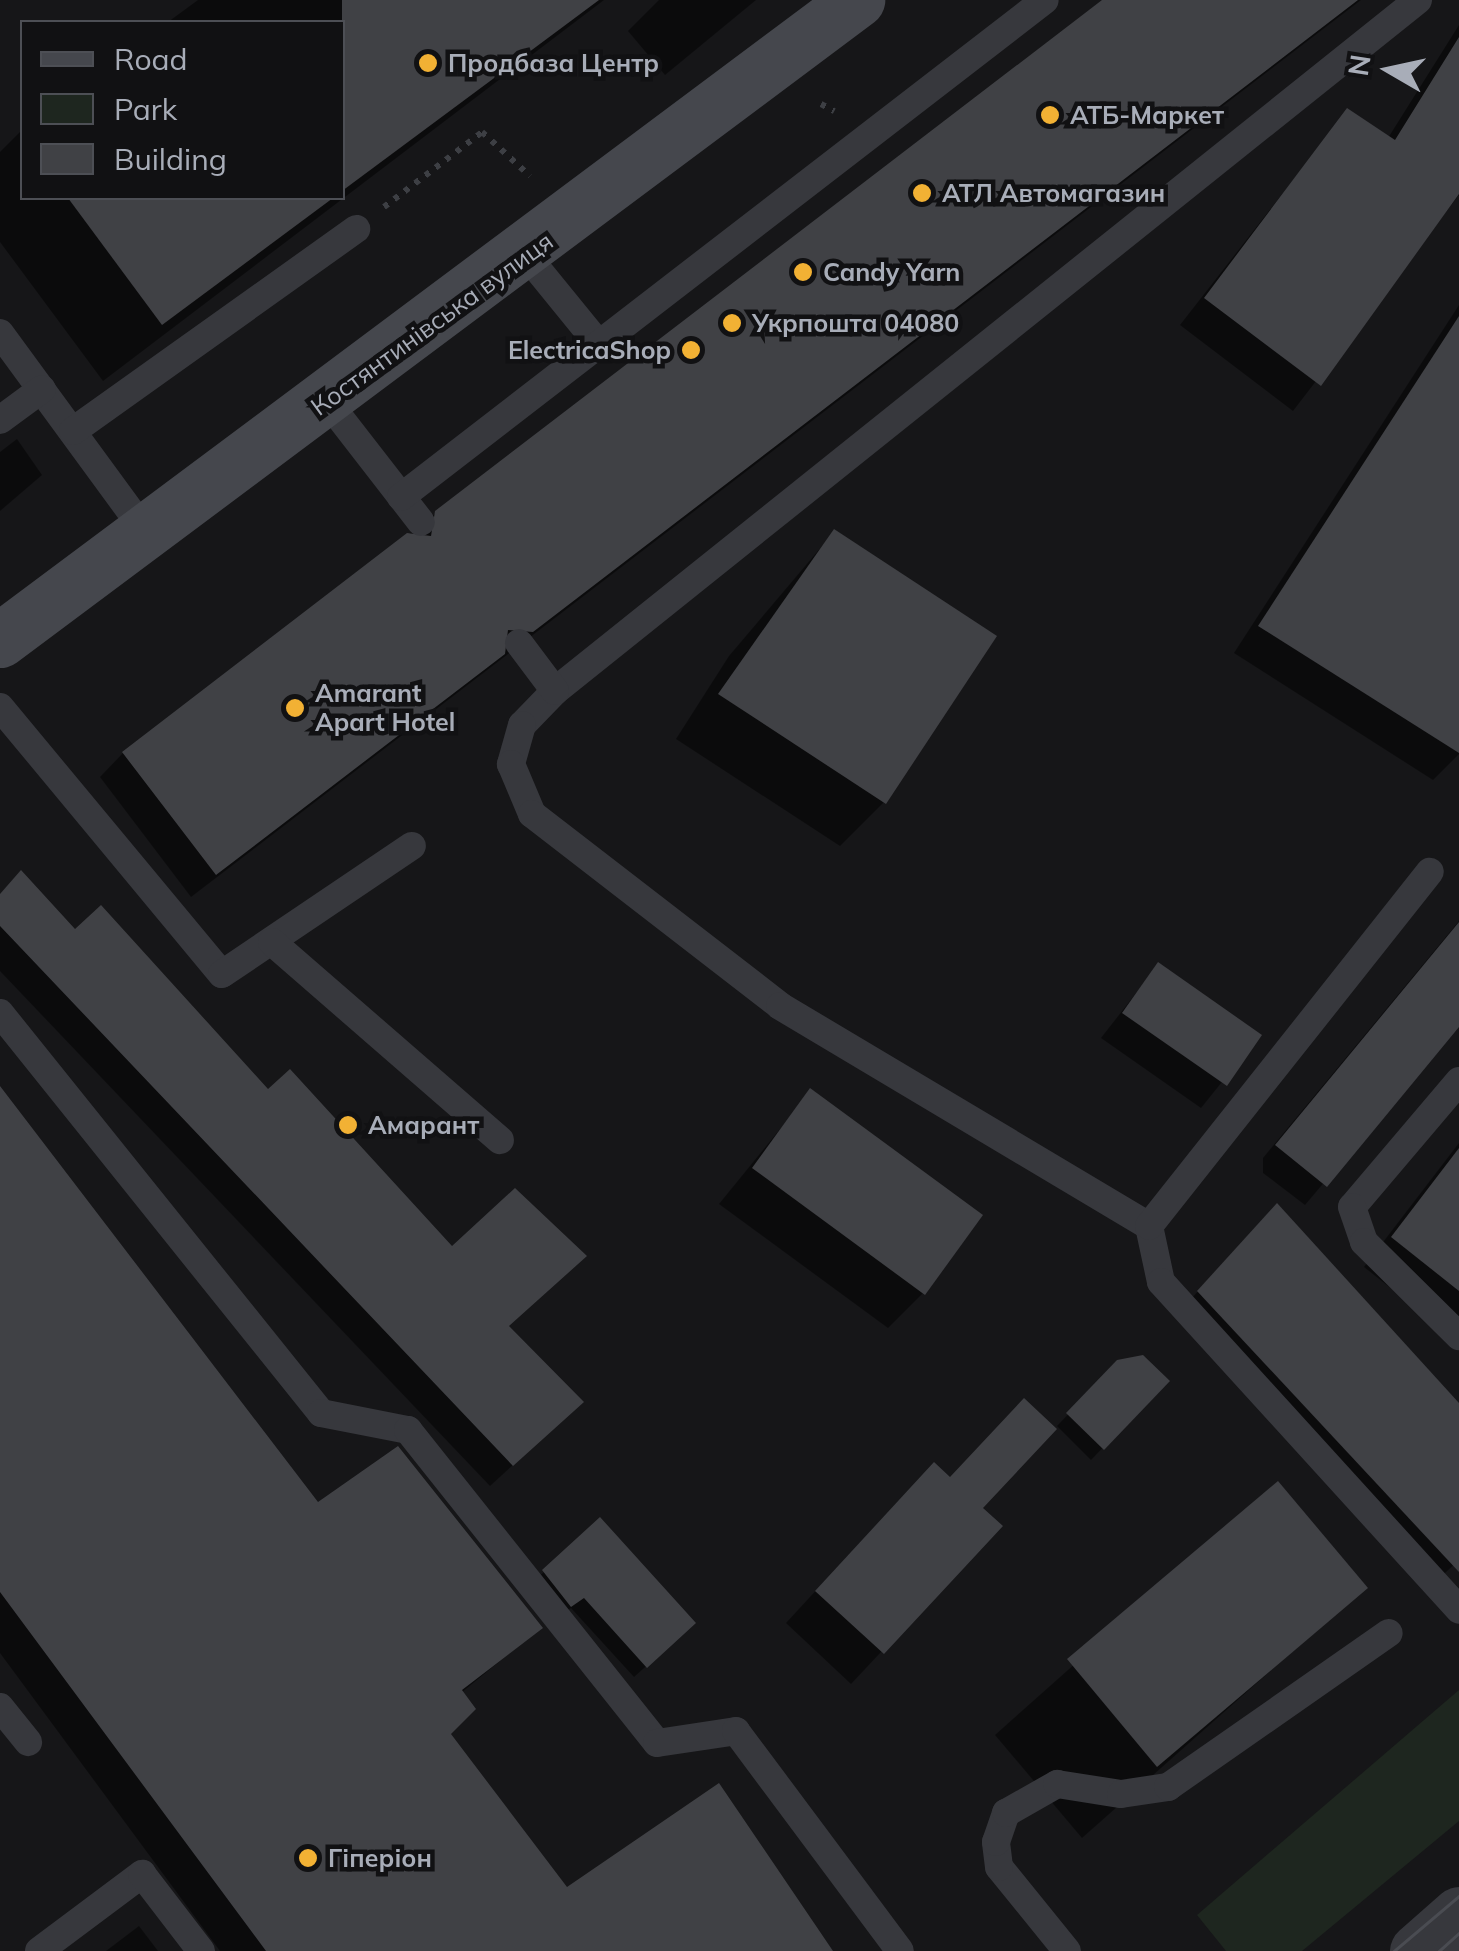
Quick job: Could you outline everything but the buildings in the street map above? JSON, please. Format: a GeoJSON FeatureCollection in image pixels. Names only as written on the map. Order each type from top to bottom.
{"type":"FeatureCollection","features":[{"type":"Feature","properties":{"kind":"main road","name":"Костянтинівська вулиця"},"geometry":{"type":"LineString","coordinates":[[0,640],[526,255],[858,0]]}},
{"type":"Feature","properties":{"kind":"street"},"geometry":{"type":"LineString","coordinates":[[1417,1951],[1459,1914]]}},
{"type":"Feature","properties":{"kind":"lane"},"geometry":{"type":"LineString","coordinates":[[401,496],[1045,0]]}},
{"type":"Feature","properties":{"kind":"lane"},"geometry":{"type":"LineString","coordinates":[[1418,0],[556,691],[522,725],[511,764],[532,814],[780,1006],[1149,1226],[1161,1282],[1459,1610]]}},
{"type":"Feature","properties":{"kind":"lane"},"geometry":{"type":"LineString","coordinates":[[73,431],[356,229]]}},
{"type":"Feature","properties":{"kind":"lane"},"geometry":{"type":"LineString","coordinates":[[526,255],[598,342]]}},
{"type":"Feature","properties":{"kind":"lane"},"geometry":{"type":"LineString","coordinates":[[0,333],[145,531]]}},
{"type":"Feature","properties":{"kind":"lane"},"geometry":{"type":"LineString","coordinates":[[0,420],[42,389]]}},
{"type":"Feature","properties":{"kind":"lane"},"geometry":{"type":"LineString","coordinates":[[327,402],[420,522]]}},
{"type":"Feature","properties":{"kind":"lane"},"geometry":{"type":"LineString","coordinates":[[519,643],[556,691]]}},
{"type":"Feature","properties":{"kind":"lane"},"geometry":{"type":"LineString","coordinates":[[0,707],[222,974],[412,846]]}},
{"type":"Feature","properties":{"kind":"lane"},"geometry":{"type":"LineString","coordinates":[[1149,1226],[1430,872]]}},
{"type":"Feature","properties":{"kind":"lane"},"geometry":{"type":"LineString","coordinates":[[272,942],[500,1140]]}},
{"type":"Feature","properties":{"kind":"lane"},"geometry":{"type":"LineString","coordinates":[[0,1013],[321,1414],[408,1430],[657,1744],[736,1731],[900,1951]]}},
{"type":"Feature","properties":{"kind":"lane"},"geometry":{"type":"LineString","coordinates":[[1459,1082],[1352,1207],[1364,1242],[1459,1336]]}},
{"type":"Feature","properties":{"kind":"lane"},"geometry":{"type":"LineString","coordinates":[[1067,1951],[1000,1867],[996,1842],[1006,1813],[1058,1784],[1121,1794],[1168,1787],[1390,1633]]}},
{"type":"Feature","properties":{"kind":"lane"},"geometry":{"type":"LineString","coordinates":[[0,1707],[28,1742]]}},
{"type":"Feature","properties":{"kind":"lane"},"geometry":{"type":"LineString","coordinates":[[39,1951],[142,1874],[201,1951]]}},
{"type":"Feature","properties":{"kind":"path"},"geometry":{"type":"LineString","coordinates":[[356,229],[482,132],[533,179]]}},
{"type":"Feature","properties":{"kind":"green space"},"geometry":{"type":"Polygon","coordinates":[[[1459,1690],[1459,1821],[1302,1951],[1226,1951],[1197,1915],[1459,1690]]]}},
{"type":"Feature","properties":{"kind":"tram line"},"geometry":{"type":"LineString","coordinates":[[1394,1951],[1459,1896]]}},
{"type":"Feature","properties":{"kind":"tram line"},"geometry":{"type":"LineString","coordinates":[[1439,1951],[1459,1933]]}},
{"type":"Feature","properties":{"kind":"place","name":"Продбаза Центр"},"geometry":{"type":"Point","coordinates":[428,63]}},
{"type":"Feature","properties":{"kind":"place","name":"АТБ-Маркет"},"geometry":{"type":"Point","coordinates":[1050,115]}},
{"type":"Feature","properties":{"kind":"place","name":"АТЛ Автомагазин"},"geometry":{"type":"Point","coordinates":[922,193]}},
{"type":"Feature","properties":{"kind":"place","name":"Candy Yarn"},"geometry":{"type":"Point","coordinates":[803,272]}},
{"type":"Feature","properties":{"kind":"place","name":"Укрпошта 04080"},"geometry":{"type":"Point","coordinates":[732,323]}},
{"type":"Feature","properties":{"kind":"place","name":"ElectricaShop"},"geometry":{"type":"Point","coordinates":[691,350]}},
{"type":"Feature","properties":{"kind":"place","name":"Amarant Apart Hotel"},"geometry":{"type":"Point","coordinates":[295,708]}},
{"type":"Feature","properties":{"kind":"place","name":"Амарант"},"geometry":{"type":"Point","coordinates":[348,1125]}},
{"type":"Feature","properties":{"kind":"place","name":"Гіперіон"},"geometry":{"type":"Point","coordinates":[308,1858]}}]}
